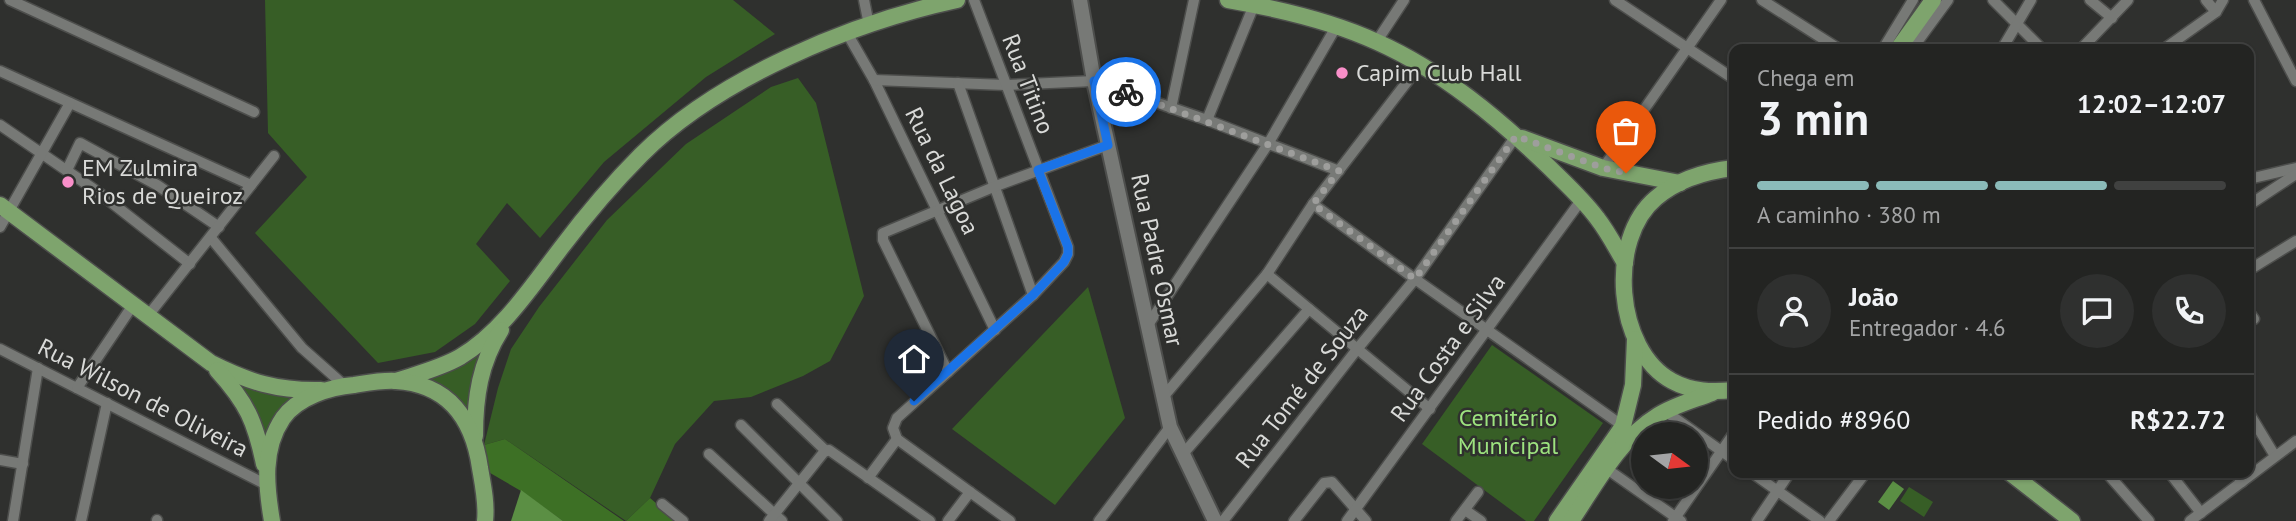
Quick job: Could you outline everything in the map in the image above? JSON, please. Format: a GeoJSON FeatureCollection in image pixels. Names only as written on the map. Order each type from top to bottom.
{"type":"FeatureCollection","features":[{"type":"Feature","properties":{"kind":"main road"},"geometry":{"type":"LineString","coordinates":[[5,208],[211,363],[243,379],[271,387],[324,390],[396,381],[448,363],[484,338],[517,304],[602,197],[644,152],[705,103],[793,56],[847,33],[925,3],[957,0]]}},
{"type":"Feature","properties":{"kind":"main road"},"geometry":{"type":"LineString","coordinates":[[1238,1],[1336,27],[1377,41],[1463,93],[1516,136],[1582,199],[1612,239],[1625,263]]}},
{"type":"Feature","properties":{"kind":"main road"},"geometry":{"type":"LineString","coordinates":[[1900,44],[1916,4]]}},
{"type":"Feature","properties":{"kind":"main road"},"geometry":{"type":"LineString","coordinates":[[1516,136],[1603,168],[1681,183]]}},
{"type":"Feature","properties":{"kind":"main road"},"geometry":{"type":"LineString","coordinates":[[1557,521],[1623,426],[1633,385],[1635,336],[1625,297],[1625,263],[1629,239],[1639,217],[1654,199],[1681,183],[1706,172],[1729,169]]}},
{"type":"Feature","properties":{"kind":"main road"},"geometry":{"type":"LineString","coordinates":[[486,520],[475,440],[477,391],[493,342],[517,304]]}},
{"type":"Feature","properties":{"kind":"main road"},"geometry":{"type":"LineString","coordinates":[[1635,336],[1654,367],[1672,381],[1690,388],[1714,392],[1729,390]]}},
{"type":"Feature","properties":{"kind":"main road"},"geometry":{"type":"LineString","coordinates":[[211,363],[235,390],[256,429],[272,521]]}},
{"type":"Feature","properties":{"kind":"main road"},"geometry":{"type":"LineString","coordinates":[[396,381],[428,387],[442,394],[460,412],[475,440]]}},
{"type":"Feature","properties":{"kind":"main road"},"geometry":{"type":"LineString","coordinates":[[266,480],[270,447],[282,418],[299,404],[324,390]]}},
{"type":"Feature","properties":{"kind":"main road"},"geometry":{"type":"LineString","coordinates":[[1571,521],[1631,438],[1665,411],[1714,392]]}},
{"type":"Feature","properties":{"kind":"main road"},"geometry":{"type":"LineString","coordinates":[[2021,478],[2072,521]]}},
{"type":"Feature","properties":{"kind":"street"},"geometry":{"type":"LineString","coordinates":[[10,0],[254,112]]}},
{"type":"Feature","properties":{"kind":"street"},"geometry":{"type":"LineString","coordinates":[[864,0],[869,25]]}},
{"type":"Feature","properties":{"kind":"street","name":"Rua Titino"},"geometry":{"type":"LineString","coordinates":[[868,478],[897,439],[893,428],[897,418],[1033,295],[1064,262],[1068,251],[974,0]]}},
{"type":"Feature","properties":{"kind":"street","name":"Rua Padre Osmar"},"geometry":{"type":"LineString","coordinates":[[1080,0],[1094,81],[1170,427],[1215,521]]}},
{"type":"Feature","properties":{"kind":"street"},"geometry":{"type":"LineString","coordinates":[[1171,108],[1194,0]]}},
{"type":"Feature","properties":{"kind":"street"},"geometry":{"type":"LineString","coordinates":[[1377,41],[1404,0]]}},
{"type":"Feature","properties":{"kind":"street"},"geometry":{"type":"LineString","coordinates":[[1615,0],[1729,76]]}},
{"type":"Feature","properties":{"kind":"street"},"geometry":{"type":"LineString","coordinates":[[1603,168],[1721,0]]}},
{"type":"Feature","properties":{"kind":"street"},"geometry":{"type":"LineString","coordinates":[[1916,44],[1948,0]]}},
{"type":"Feature","properties":{"kind":"street"},"geometry":{"type":"LineString","coordinates":[[1993,0],[2037,44]]}},
{"type":"Feature","properties":{"kind":"street"},"geometry":{"type":"LineString","coordinates":[[2005,44],[2031,0]]}},
{"type":"Feature","properties":{"kind":"street"},"geometry":{"type":"LineString","coordinates":[[2090,0],[2112,18]]}},
{"type":"Feature","properties":{"kind":"street"},"geometry":{"type":"LineString","coordinates":[[2086,44],[2129,0]]}},
{"type":"Feature","properties":{"kind":"street"},"geometry":{"type":"LineString","coordinates":[[2206,0],[2216,12]]}},
{"type":"Feature","properties":{"kind":"street"},"geometry":{"type":"LineString","coordinates":[[2171,44],[2216,12],[2223,0]]}},
{"type":"Feature","properties":{"kind":"street"},"geometry":{"type":"LineString","coordinates":[[2254,0],[2296,81]]}},
{"type":"Feature","properties":{"kind":"street"},"geometry":{"type":"LineString","coordinates":[[1207,120],[1238,1]]}},
{"type":"Feature","properties":{"kind":"street"},"geometry":{"type":"LineString","coordinates":[[1766,1],[1831,44]]}},
{"type":"Feature","properties":{"kind":"street"},"geometry":{"type":"LineString","coordinates":[[1887,44],[1916,4]]}},
{"type":"Feature","properties":{"kind":"street"},"geometry":{"type":"LineString","coordinates":[[1148,325],[1268,144],[1336,27]]}},
{"type":"Feature","properties":{"kind":"street","name":"Rua da Lagoa"},"geometry":{"type":"LineString","coordinates":[[847,33],[874,80],[995,330]]}},
{"type":"Feature","properties":{"kind":"street"},"geometry":{"type":"LineString","coordinates":[[1164,396],[1267,274],[1313,204],[1420,65]]}},
{"type":"Feature","properties":{"kind":"street"},"geometry":{"type":"LineString","coordinates":[[0,71],[251,184]]}},
{"type":"Feature","properties":{"kind":"street"},"geometry":{"type":"LineString","coordinates":[[874,80],[1006,85],[1094,81],[1207,120],[1339,171]]}},
{"type":"Feature","properties":{"kind":"street"},"geometry":{"type":"LineString","coordinates":[[958,83],[1033,295]]}},
{"type":"Feature","properties":{"kind":"street"},"geometry":{"type":"LineString","coordinates":[[0,227],[5,208],[42,153],[70,103]]}},
{"type":"Feature","properties":{"kind":"street"},"geometry":{"type":"LineString","coordinates":[[0,125],[67,170],[190,264]]}},
{"type":"Feature","properties":{"kind":"street","name":"Rua Tomé de Souza"},"geometry":{"type":"LineString","coordinates":[[1223,521],[1415,279],[1516,136]]}},
{"type":"Feature","properties":{"kind":"street"},"geometry":{"type":"LineString","coordinates":[[67,170],[80,143],[157,185],[219,228]]}},
{"type":"Feature","properties":{"kind":"street"},"geometry":{"type":"LineString","coordinates":[[948,372],[883,240],[883,233],[937,209],[1108,145]]}},
{"type":"Feature","properties":{"kind":"street"},"geometry":{"type":"LineString","coordinates":[[147,317],[274,156]]}},
{"type":"Feature","properties":{"kind":"street"},"geometry":{"type":"LineString","coordinates":[[2254,178],[2296,168]]}},
{"type":"Feature","properties":{"kind":"street"},"geometry":{"type":"LineString","coordinates":[[2254,202],[2296,174]]}},
{"type":"Feature","properties":{"kind":"street","name":"Rua Costa e Silva"},"geometry":{"type":"LineString","coordinates":[[1348,521],[1582,199]]}},
{"type":"Feature","properties":{"kind":"street"},"geometry":{"type":"LineString","coordinates":[[1313,204],[1623,426]]}},
{"type":"Feature","properties":{"kind":"street"},"geometry":{"type":"LineString","coordinates":[[211,238],[302,348],[345,386]]}},
{"type":"Feature","properties":{"kind":"street"},"geometry":{"type":"LineString","coordinates":[[2254,267],[2296,241]]}},
{"type":"Feature","properties":{"kind":"street"},"geometry":{"type":"LineString","coordinates":[[1267,274],[1430,409]]}},
{"type":"Feature","properties":{"kind":"street"},"geometry":{"type":"LineString","coordinates":[[77,388],[133,305]]}},
{"type":"Feature","properties":{"kind":"street"},"geometry":{"type":"LineString","coordinates":[[1183,454],[1309,309]]}},
{"type":"Feature","properties":{"kind":"street","name":"Rua Wilson de Oliveira"},"geometry":{"type":"LineString","coordinates":[[0,349],[266,480]]}},
{"type":"Feature","properties":{"kind":"street"},"geometry":{"type":"LineString","coordinates":[[13,521],[38,368]]}},
{"type":"Feature","properties":{"kind":"street"},"geometry":{"type":"LineString","coordinates":[[81,521],[107,403]]}},
{"type":"Feature","properties":{"kind":"street"},"geometry":{"type":"LineString","coordinates":[[777,404],[830,451],[930,521]]}},
{"type":"Feature","properties":{"kind":"street"},"geometry":{"type":"LineString","coordinates":[[1665,411],[1729,456]]}},
{"type":"Feature","properties":{"kind":"street"},"geometry":{"type":"LineString","coordinates":[[2254,421],[2276,456]]}},
{"type":"Feature","properties":{"kind":"street"},"geometry":{"type":"LineString","coordinates":[[741,425],[837,521]]}},
{"type":"Feature","properties":{"kind":"street"},"geometry":{"type":"LineString","coordinates":[[1099,521],[1170,427]]}},
{"type":"Feature","properties":{"kind":"street"},"geometry":{"type":"LineString","coordinates":[[897,439],[1007,520]]}},
{"type":"Feature","properties":{"kind":"street"},"geometry":{"type":"LineString","coordinates":[[1607,469],[1677,520],[1729,440]]}},
{"type":"Feature","properties":{"kind":"street"},"geometry":{"type":"LineString","coordinates":[[2254,473],[2296,441]]}},
{"type":"Feature","properties":{"kind":"street"},"geometry":{"type":"LineString","coordinates":[[709,454],[775,519],[799,483],[830,451]]}},
{"type":"Feature","properties":{"kind":"street"},"geometry":{"type":"LineString","coordinates":[[0,460],[23,464]]}},
{"type":"Feature","properties":{"kind":"street"},"geometry":{"type":"LineString","coordinates":[[1759,478],[1820,521]]}},
{"type":"Feature","properties":{"kind":"street"},"geometry":{"type":"LineString","coordinates":[[1757,521],[1786,478]]}},
{"type":"Feature","properties":{"kind":"street"},"geometry":{"type":"LineString","coordinates":[[1829,521],[1861,478]]}},
{"type":"Feature","properties":{"kind":"street"},"geometry":{"type":"LineString","coordinates":[[2111,478],[2149,521]]}},
{"type":"Feature","properties":{"kind":"street"},"geometry":{"type":"LineString","coordinates":[[2174,478],[2201,513]]}},
{"type":"Feature","properties":{"kind":"street"},"geometry":{"type":"LineString","coordinates":[[2239,478],[2242,482]]}},
{"type":"Feature","properties":{"kind":"street"},"geometry":{"type":"LineString","coordinates":[[2190,521],[2247,478]]}},
{"type":"Feature","properties":{"kind":"street"},"geometry":{"type":"LineString","coordinates":[[1294,521],[1328,481],[1332,482],[1366,521]]}},
{"type":"Feature","properties":{"kind":"street"},"geometry":{"type":"LineString","coordinates":[[948,521],[970,492]]}},
{"type":"Feature","properties":{"kind":"street"},"geometry":{"type":"LineString","coordinates":[[1456,521],[1478,492]]}},
{"type":"Feature","properties":{"kind":"street"},"geometry":{"type":"LineString","coordinates":[[662,504],[684,521]]}},
{"type":"Feature","properties":{"kind":"street"},"geometry":{"type":"LineString","coordinates":[[1465,510],[1481,521]]}},
{"type":"Feature","properties":{"kind":"green space"},"geometry":{"type":"Polygon","coordinates":[[[265,0],[733,0],[775,34],[706,77],[604,162],[540,238],[507,203],[476,244],[510,281],[475,324],[435,352],[378,363],[255,233],[307,177],[268,133],[265,0]]]}},
{"type":"Feature","properties":{"kind":"green space"},"geometry":{"type":"Polygon","coordinates":[[[798,78],[816,103],[864,296],[830,361],[803,376],[751,397],[714,401],[675,444],[650,498],[626,521],[505,439],[484,445],[511,349],[539,307],[607,220],[686,144],[771,87],[798,78]]]}},
{"type":"Feature","properties":{"kind":"green space"},"geometry":{"type":"Polygon","coordinates":[[[1088,287],[1125,418],[1055,505],[952,429],[1088,287]]]}},
{"type":"Feature","properties":{"kind":"green space"},"geometry":{"type":"Polygon","coordinates":[[[484,344],[471,420],[418,380],[484,344]]]}},
{"type":"Feature","properties":{"kind":"green space","name":"Cemitério Municipal"},"geometry":{"type":"Polygon","coordinates":[[[1492,345],[1603,423],[1534,521],[1526,521],[1422,444],[1492,345]]]}},
{"type":"Feature","properties":{"kind":"green space"},"geometry":{"type":"Polygon","coordinates":[[[238,381],[305,396],[265,446],[238,381]]]}},
{"type":"Feature","properties":{"kind":"green space"},"geometry":{"type":"Polygon","coordinates":[[[1909,487],[1933,502],[1924,517],[1900,501],[1909,487]]]}},
{"type":"Feature","properties":{"kind":"shaded area"},"geometry":{"type":"Polygon","coordinates":[[[505,439],[624,521],[563,521],[521,491],[485,470],[484,445],[505,439]]]}},
{"type":"Feature","properties":{"kind":"shaded area"},"geometry":{"type":"Polygon","coordinates":[[[1893,481],[1904,489],[1889,510],[1878,502],[1893,481]]]}},
{"type":"Feature","properties":{"kind":"shaded area"},"geometry":{"type":"Polygon","coordinates":[[[521,490],[563,521],[511,521],[521,490]]]}},
{"type":"Feature","properties":{"kind":"shaded area"},"geometry":{"type":"Polygon","coordinates":[[[650,498],[677,521],[626,521],[650,498]]]}},
{"type":"Feature","properties":{"kind":"way so far"},"geometry":{"type":"LineString","coordinates":[[1126,92],[1339,171],[1313,204],[1415,279],[1516,136],[1603,168],[1626,173]]}},
{"type":"Feature","properties":{"kind":"place","name":"Capim Club Hall"},"geometry":{"type":"Point","coordinates":[1342,73]}},
{"type":"Feature","properties":{"kind":"place","name":"EM Zulmira Rios de Queiroz"},"geometry":{"type":"Point","coordinates":[68,182]}},
{"type":"Feature","properties":{"kind":"route"},"geometry":{"type":"LineString","coordinates":[[914,401],[1033,295],[1064,262],[1068,247],[1038,170],[1108,145],[1094,81],[1126,92]]}}]}
